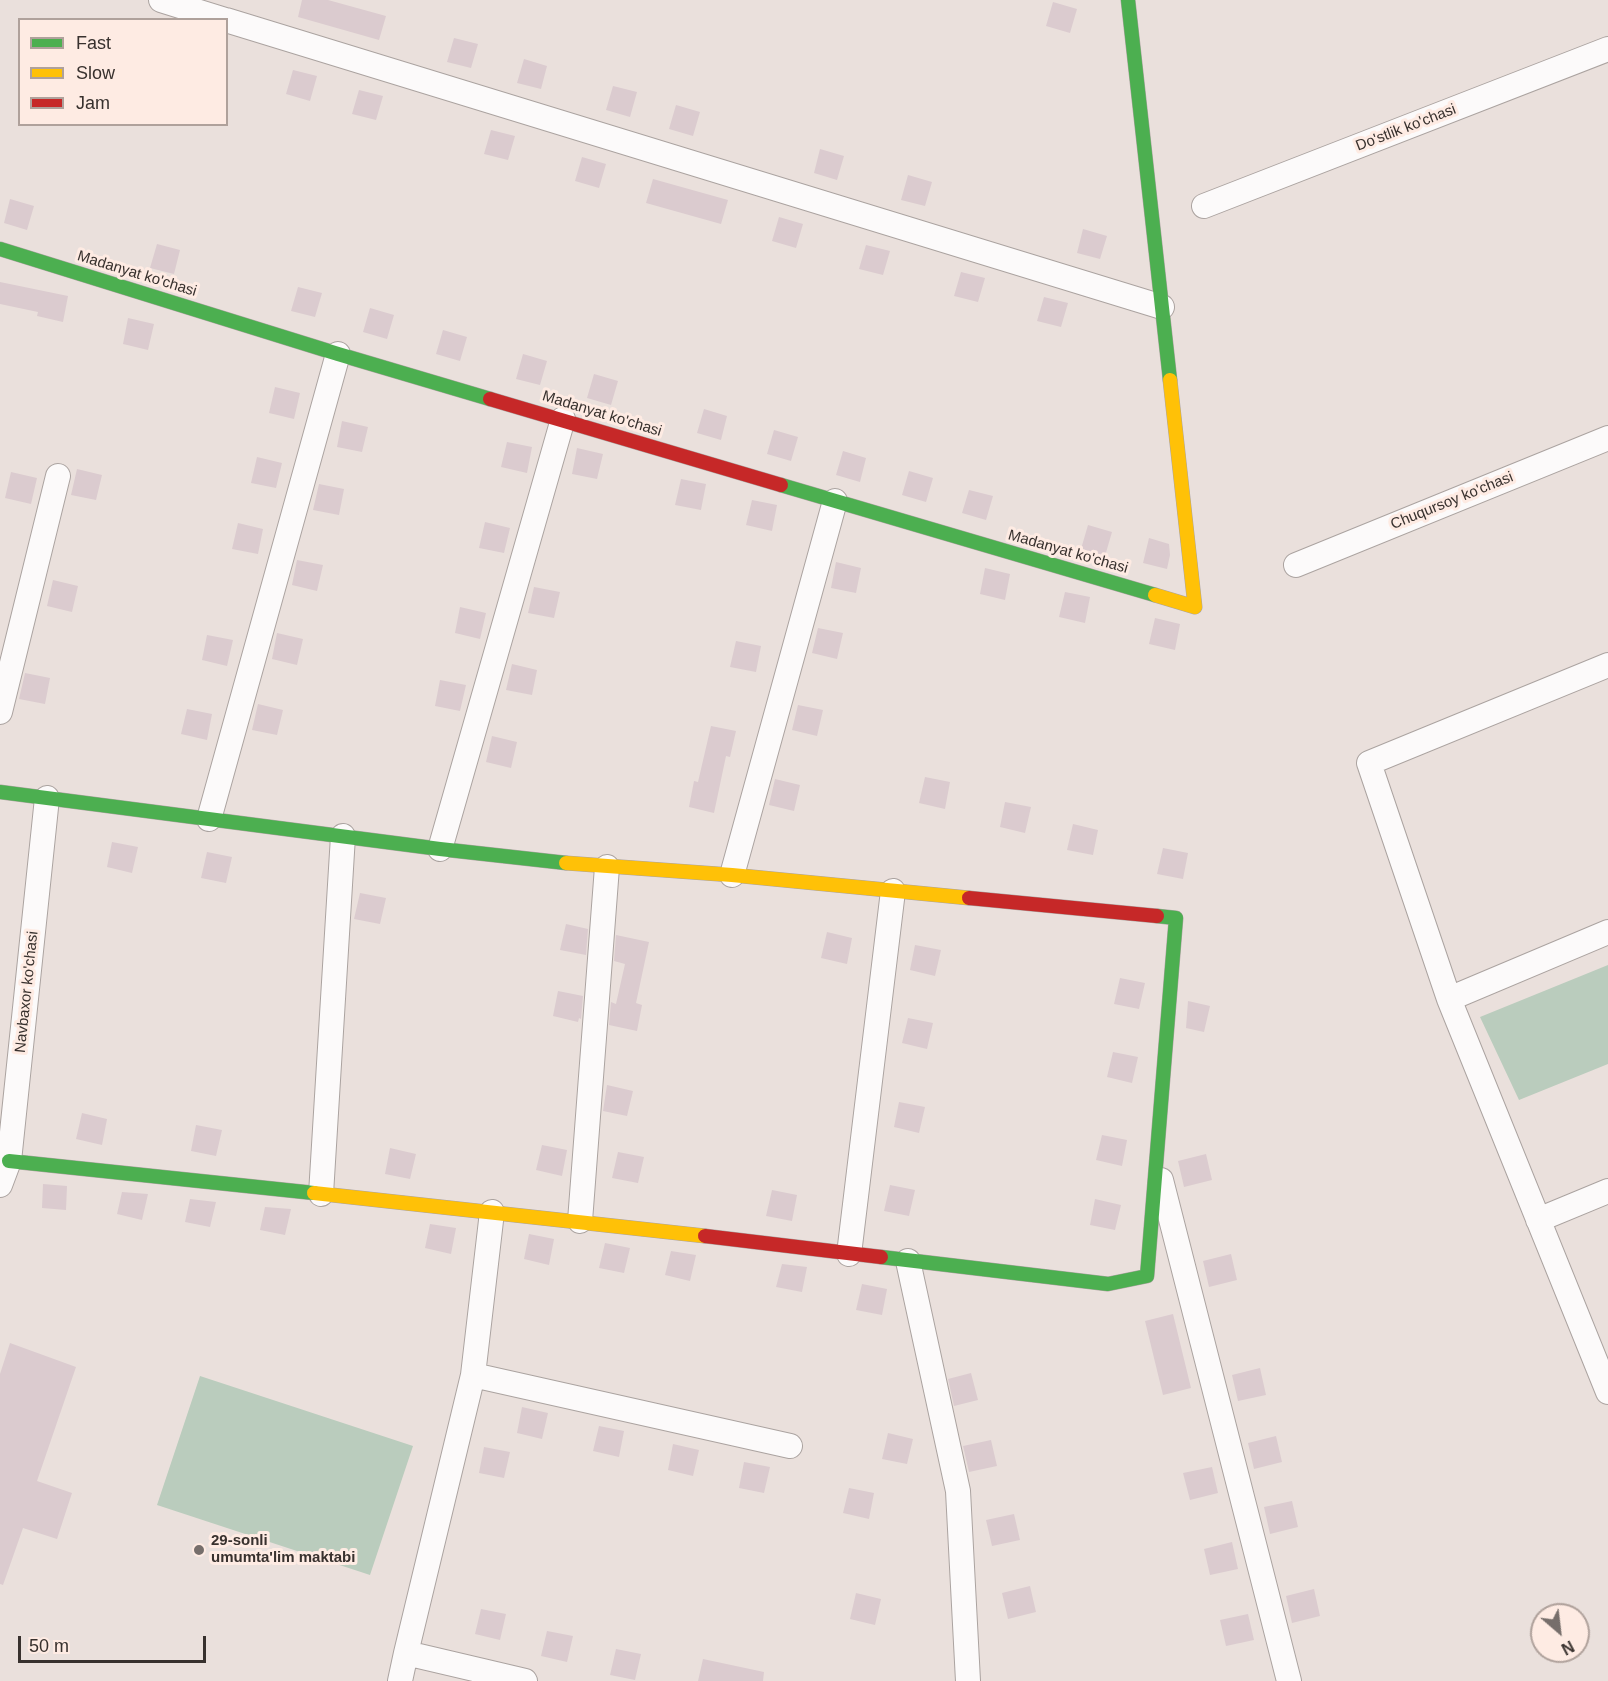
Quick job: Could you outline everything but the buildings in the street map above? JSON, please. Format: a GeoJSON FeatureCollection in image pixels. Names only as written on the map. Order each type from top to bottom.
{"type":"FeatureCollection","features":[{"type":"Feature","properties":{"kind":"street"},"geometry":{"type":"LineString","coordinates":[[161,0],[220,18]]}},
{"type":"Feature","properties":{"kind":"street"},"geometry":{"type":"LineString","coordinates":[[228,21],[1162,307],[1128,0]]}},
{"type":"Feature","properties":{"kind":"street","name":"Do'stlik ko'chasi"},"geometry":{"type":"LineString","coordinates":[[1204,206],[1608,49]]}},
{"type":"Feature","properties":{"kind":"street","name":"Madanyat ko'chasi"},"geometry":{"type":"LineString","coordinates":[[0,249],[338,354],[1196,607],[1162,307]]}},
{"type":"Feature","properties":{"kind":"street"},"geometry":{"type":"LineString","coordinates":[[209,819],[338,354]]}},
{"type":"Feature","properties":{"kind":"street"},"geometry":{"type":"LineString","coordinates":[[440,849],[563,419]]}},
{"type":"Feature","properties":{"kind":"street","name":"Chuqursoy ko'chasi"},"geometry":{"type":"LineString","coordinates":[[1296,565],[1608,438]]}},
{"type":"Feature","properties":{"kind":"street"},"geometry":{"type":"LineString","coordinates":[[0,712],[58,476]]}},
{"type":"Feature","properties":{"kind":"street"},"geometry":{"type":"LineString","coordinates":[[732,875],[835,501]]}},
{"type":"Feature","properties":{"kind":"street"},"geometry":{"type":"LineString","coordinates":[[1608,665],[1369,763],[1449,999],[1608,1392]]}},
{"type":"Feature","properties":{"kind":"street"},"geometry":{"type":"LineString","coordinates":[[0,792],[440,849],[607,867],[732,875],[1176,918],[1147,1276],[1108,1284],[580,1221],[9,1161]]}},
{"type":"Feature","properties":{"kind":"street","name":"Navbaxor ko'chasi"},"geometry":{"type":"LineString","coordinates":[[0,1185],[9,1161],[47,798]]}},
{"type":"Feature","properties":{"kind":"street"},"geometry":{"type":"LineString","coordinates":[[321,1194],[343,836]]}},
{"type":"Feature","properties":{"kind":"street"},"geometry":{"type":"LineString","coordinates":[[580,1221],[607,867]]}},
{"type":"Feature","properties":{"kind":"street"},"geometry":{"type":"LineString","coordinates":[[849,1254],[893,891]]}},
{"type":"Feature","properties":{"kind":"street"},"geometry":{"type":"LineString","coordinates":[[1449,999],[1608,932]]}},
{"type":"Feature","properties":{"kind":"street"},"geometry":{"type":"LineString","coordinates":[[1156,1163],[1289,1681]]}},
{"type":"Feature","properties":{"kind":"street"},"geometry":{"type":"LineString","coordinates":[[1538,1220],[1608,1191]]}},
{"type":"Feature","properties":{"kind":"street"},"geometry":{"type":"LineString","coordinates":[[400,1681],[472,1375],[492,1212]]}},
{"type":"Feature","properties":{"kind":"street"},"geometry":{"type":"LineString","coordinates":[[908,1261],[958,1491],[968,1681]]}},
{"type":"Feature","properties":{"kind":"street"},"geometry":{"type":"LineString","coordinates":[[472,1375],[790,1446]]}},
{"type":"Feature","properties":{"kind":"street"},"geometry":{"type":"LineString","coordinates":[[406,1653],[525,1681]]}},
{"type":"Feature","properties":{"kind":"green space"},"geometry":{"type":"Polygon","coordinates":[[[1608,965],[1608,1064],[1519,1100],[1480,1017],[1608,965]]]}},
{"type":"Feature","properties":{"kind":"green space"},"geometry":{"type":"Polygon","coordinates":[[[200,1376],[413,1446],[370,1575],[157,1505],[200,1376]]]}},
{"type":"Feature","properties":{"kind":"traffic: fast"},"geometry":{"type":"LineString","coordinates":[[1128,0],[1170,380]]}},
{"type":"Feature","properties":{"kind":"traffic: fast"},"geometry":{"type":"LineString","coordinates":[[0,249],[490,399]]}},
{"type":"Feature","properties":{"kind":"traffic: fast"},"geometry":{"type":"LineString","coordinates":[[781,485],[1155,595]]}},
{"type":"Feature","properties":{"kind":"traffic: fast"},"geometry":{"type":"LineString","coordinates":[[0,792],[566,863]]}},
{"type":"Feature","properties":{"kind":"traffic: fast"},"geometry":{"type":"LineString","coordinates":[[881,1257],[1108,1284],[1147,1276],[1176,918],[1157,916]]}},
{"type":"Feature","properties":{"kind":"traffic: fast"},"geometry":{"type":"LineString","coordinates":[[9,1161],[314,1193]]}},
{"type":"Feature","properties":{"kind":"traffic: slow"},"geometry":{"type":"LineString","coordinates":[[1155,595],[1195,607],[1170,380]]}},
{"type":"Feature","properties":{"kind":"traffic: slow"},"geometry":{"type":"LineString","coordinates":[[566,863],[732,875],[969,898]]}},
{"type":"Feature","properties":{"kind":"traffic: slow"},"geometry":{"type":"LineString","coordinates":[[314,1193],[705,1236]]}},
{"type":"Feature","properties":{"kind":"traffic: jam"},"geometry":{"type":"LineString","coordinates":[[490,399],[781,485]]}},
{"type":"Feature","properties":{"kind":"traffic: jam"},"geometry":{"type":"LineString","coordinates":[[969,898],[1157,916]]}},
{"type":"Feature","properties":{"kind":"traffic: jam"},"geometry":{"type":"LineString","coordinates":[[705,1236],[881,1257]]}},
{"type":"Feature","properties":{"kind":"place","name":"29-sonli umumta'lim maktabi"},"geometry":{"type":"Point","coordinates":[199,1550]}}]}
